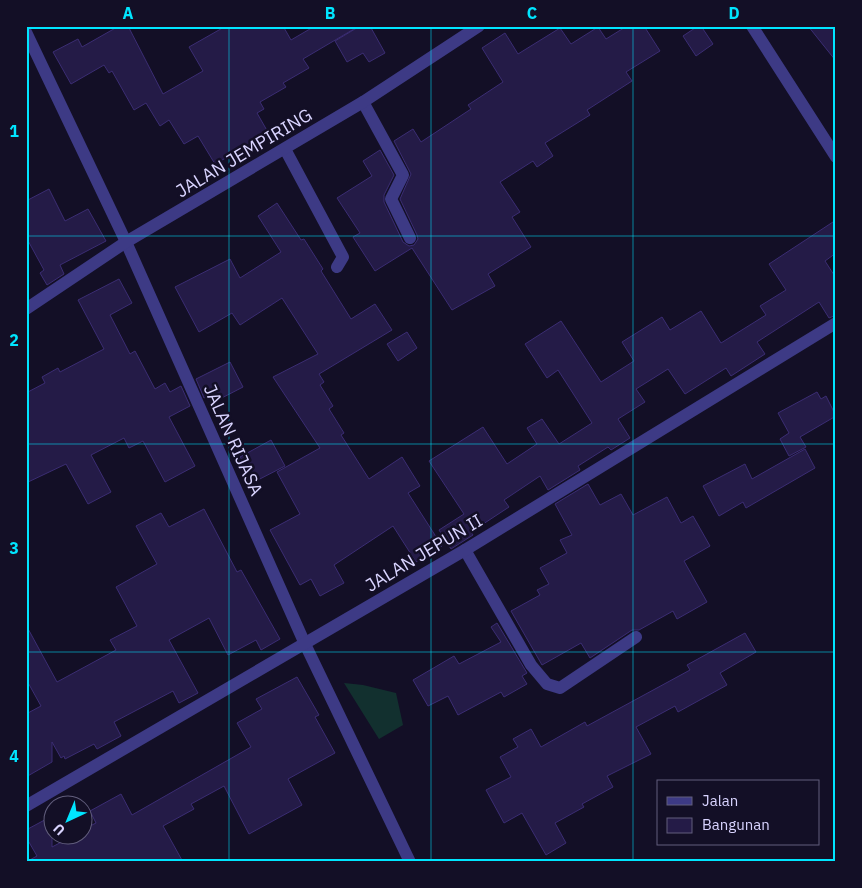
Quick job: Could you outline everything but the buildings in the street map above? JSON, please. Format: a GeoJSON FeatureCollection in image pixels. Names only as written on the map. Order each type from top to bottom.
{"type":"FeatureCollection","features":[{"type":"Feature","properties":{"kind":"street","name":"JALAN JEMPIRING"},"geometry":{"type":"LineString","coordinates":[[26,309],[126,242],[363,102],[479,26]]}},
{"type":"Feature","properties":{"kind":"street"},"geometry":{"type":"LineString","coordinates":[[752,26],[836,157]]}},
{"type":"Feature","properties":{"kind":"street","name":"JALAN RIJASA"},"geometry":{"type":"LineString","coordinates":[[26,32],[126,242],[305,644],[410,862]]}},
{"type":"Feature","properties":{"kind":"street"},"geometry":{"type":"LineString","coordinates":[[363,102],[403,175],[391,199],[410,238]]}},
{"type":"Feature","properties":{"kind":"street"},"geometry":{"type":"LineString","coordinates":[[285,149],[342,257],[337,267]]}},
{"type":"Feature","properties":{"kind":"street","name":"JALAN JEPUN II"},"geometry":{"type":"LineString","coordinates":[[26,806],[465,550],[836,323]]}},
{"type":"Feature","properties":{"kind":"street"},"geometry":{"type":"LineString","coordinates":[[465,550],[531,665],[546,684],[560,688],[636,637]]}},
{"type":"Feature","properties":{"kind":"green space"},"geometry":{"type":"Polygon","coordinates":[[[344,683],[363,685],[396,693],[403,725],[379,739],[344,683]]]}}]}
